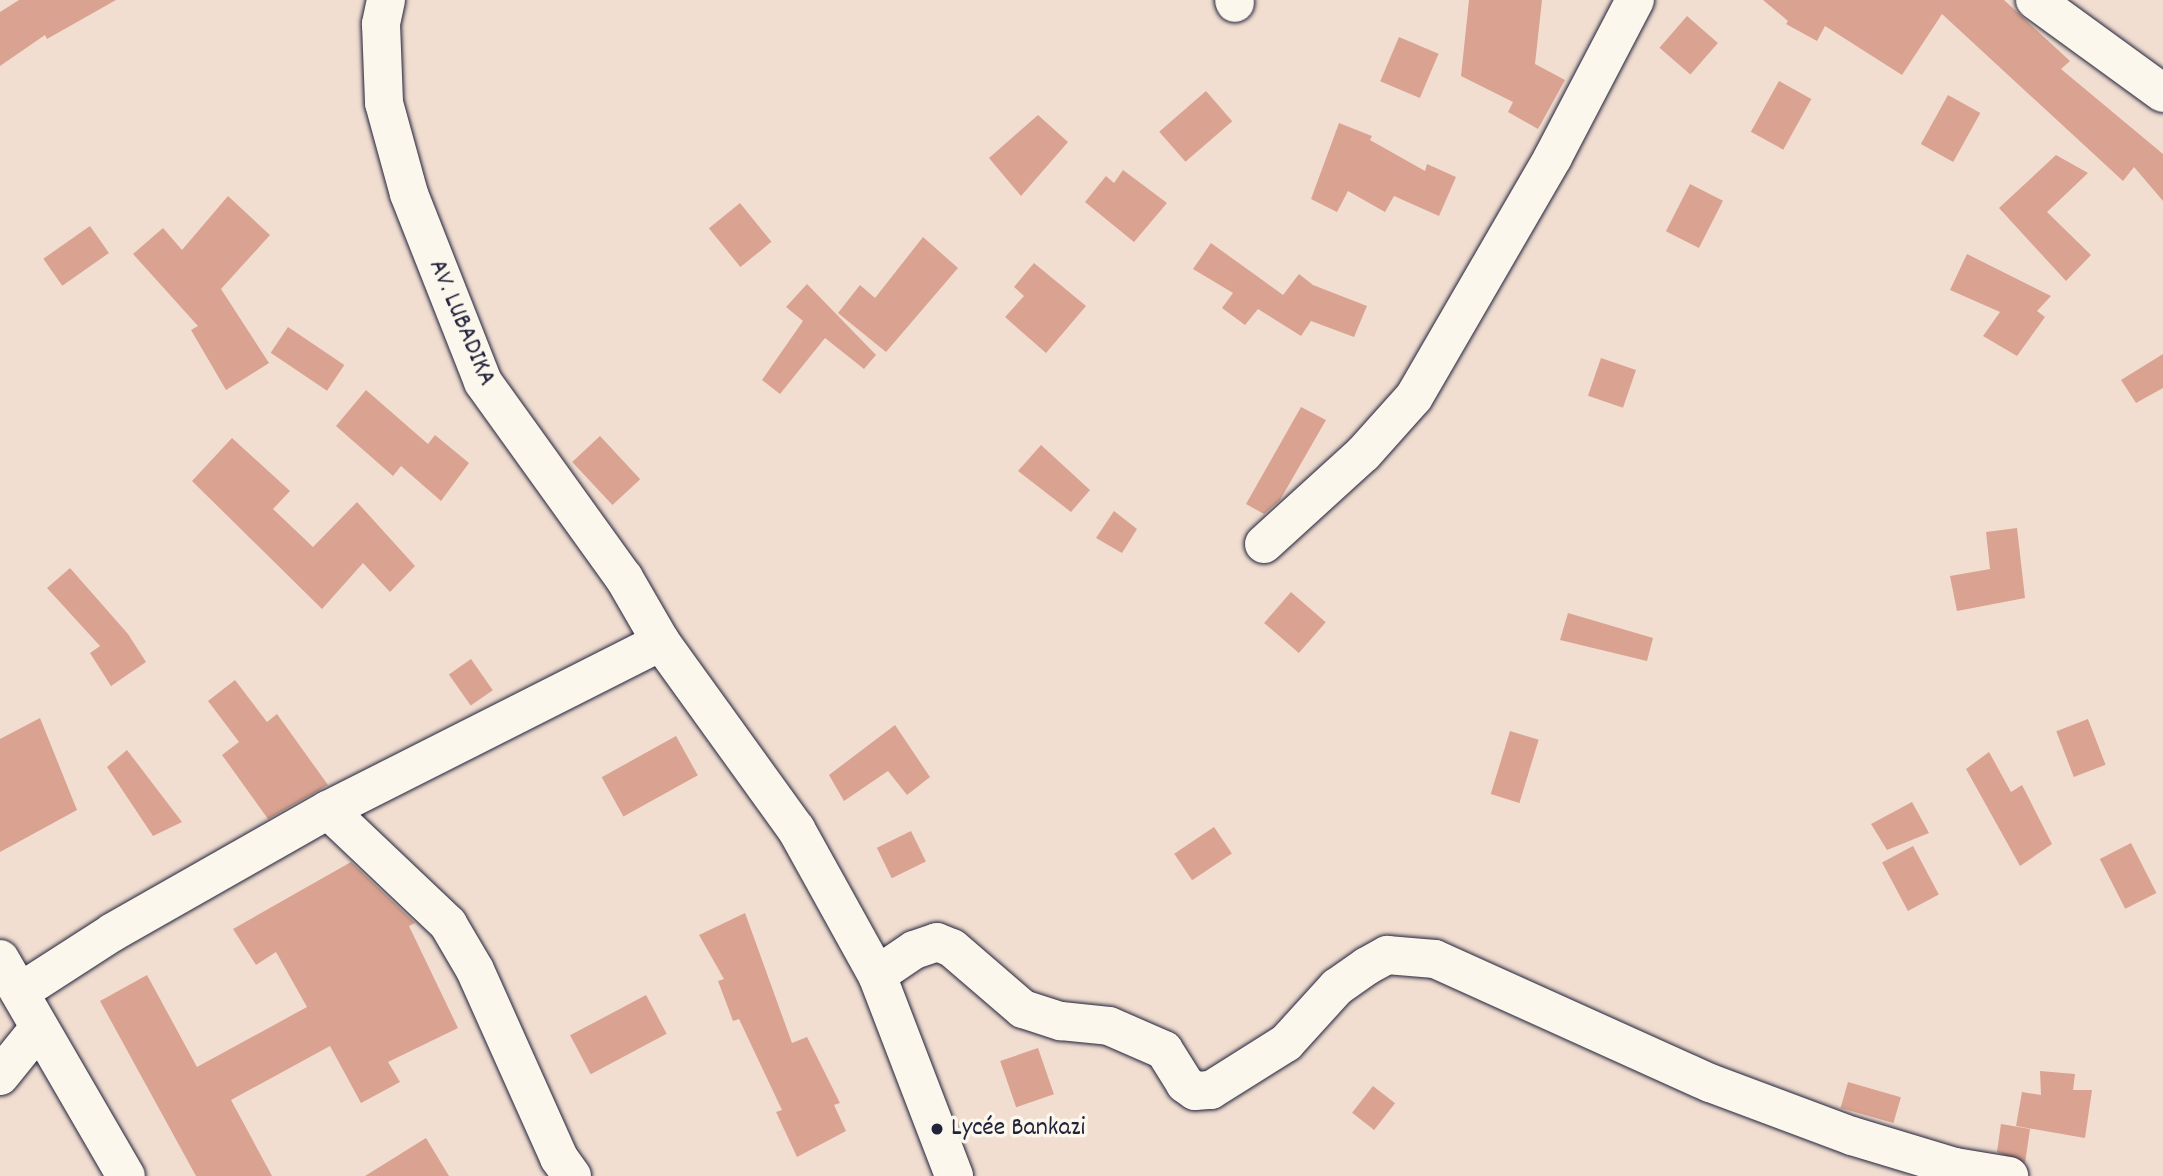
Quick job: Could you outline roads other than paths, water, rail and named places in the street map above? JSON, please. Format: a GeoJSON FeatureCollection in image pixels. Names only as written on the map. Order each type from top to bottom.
{"type":"FeatureCollection","features":[{"type":"Feature","properties":{"kind":"main road","name":"AV. LUBADIKA"},"geometry":{"type":"LineString","coordinates":[[386,0],[381,24],[384,103],[409,194],[449,303],[483,382],[624,578],[661,642],[796,829],[877,975],[954,1176]]}},
{"type":"Feature","properties":{"kind":"main road"},"geometry":{"type":"LineString","coordinates":[[1264,544],[1363,454],[1414,397],[1553,157],[1635,0]]}},
{"type":"Feature","properties":{"kind":"main road"},"geometry":{"type":"LineString","coordinates":[[2035,0],[2163,93]]}},
{"type":"Feature","properties":{"kind":"main road"},"geometry":{"type":"LineString","coordinates":[[20,992],[113,932],[328,810],[661,642]]}},
{"type":"Feature","properties":{"kind":"main road"},"geometry":{"type":"LineString","coordinates":[[328,810],[448,924],[475,970],[559,1158],[572,1176]]}},
{"type":"Feature","properties":{"kind":"main road"},"geometry":{"type":"LineString","coordinates":[[877,975],[914,950],[937,942],[952,948],[1023,1009],[1061,1021],[1109,1026],[1164,1049],[1185,1084],[1195,1091],[1211,1090],[1286,1043],[1337,987],[1387,955],[1435,959],[1722,1087],[1852,1136],[1955,1167],[2009,1176]]}},
{"type":"Feature","properties":{"kind":"main road"},"geometry":{"type":"LineString","coordinates":[[0,959],[126,1176]]}},
{"type":"Feature","properties":{"kind":"main road"},"geometry":{"type":"LineString","coordinates":[[0,1076],[38,1028]]}},
{"type":"Feature","properties":{"kind":"place","name":"Lycée Bankazi"},"geometry":{"type":"Point","coordinates":[937,1129]}}]}
